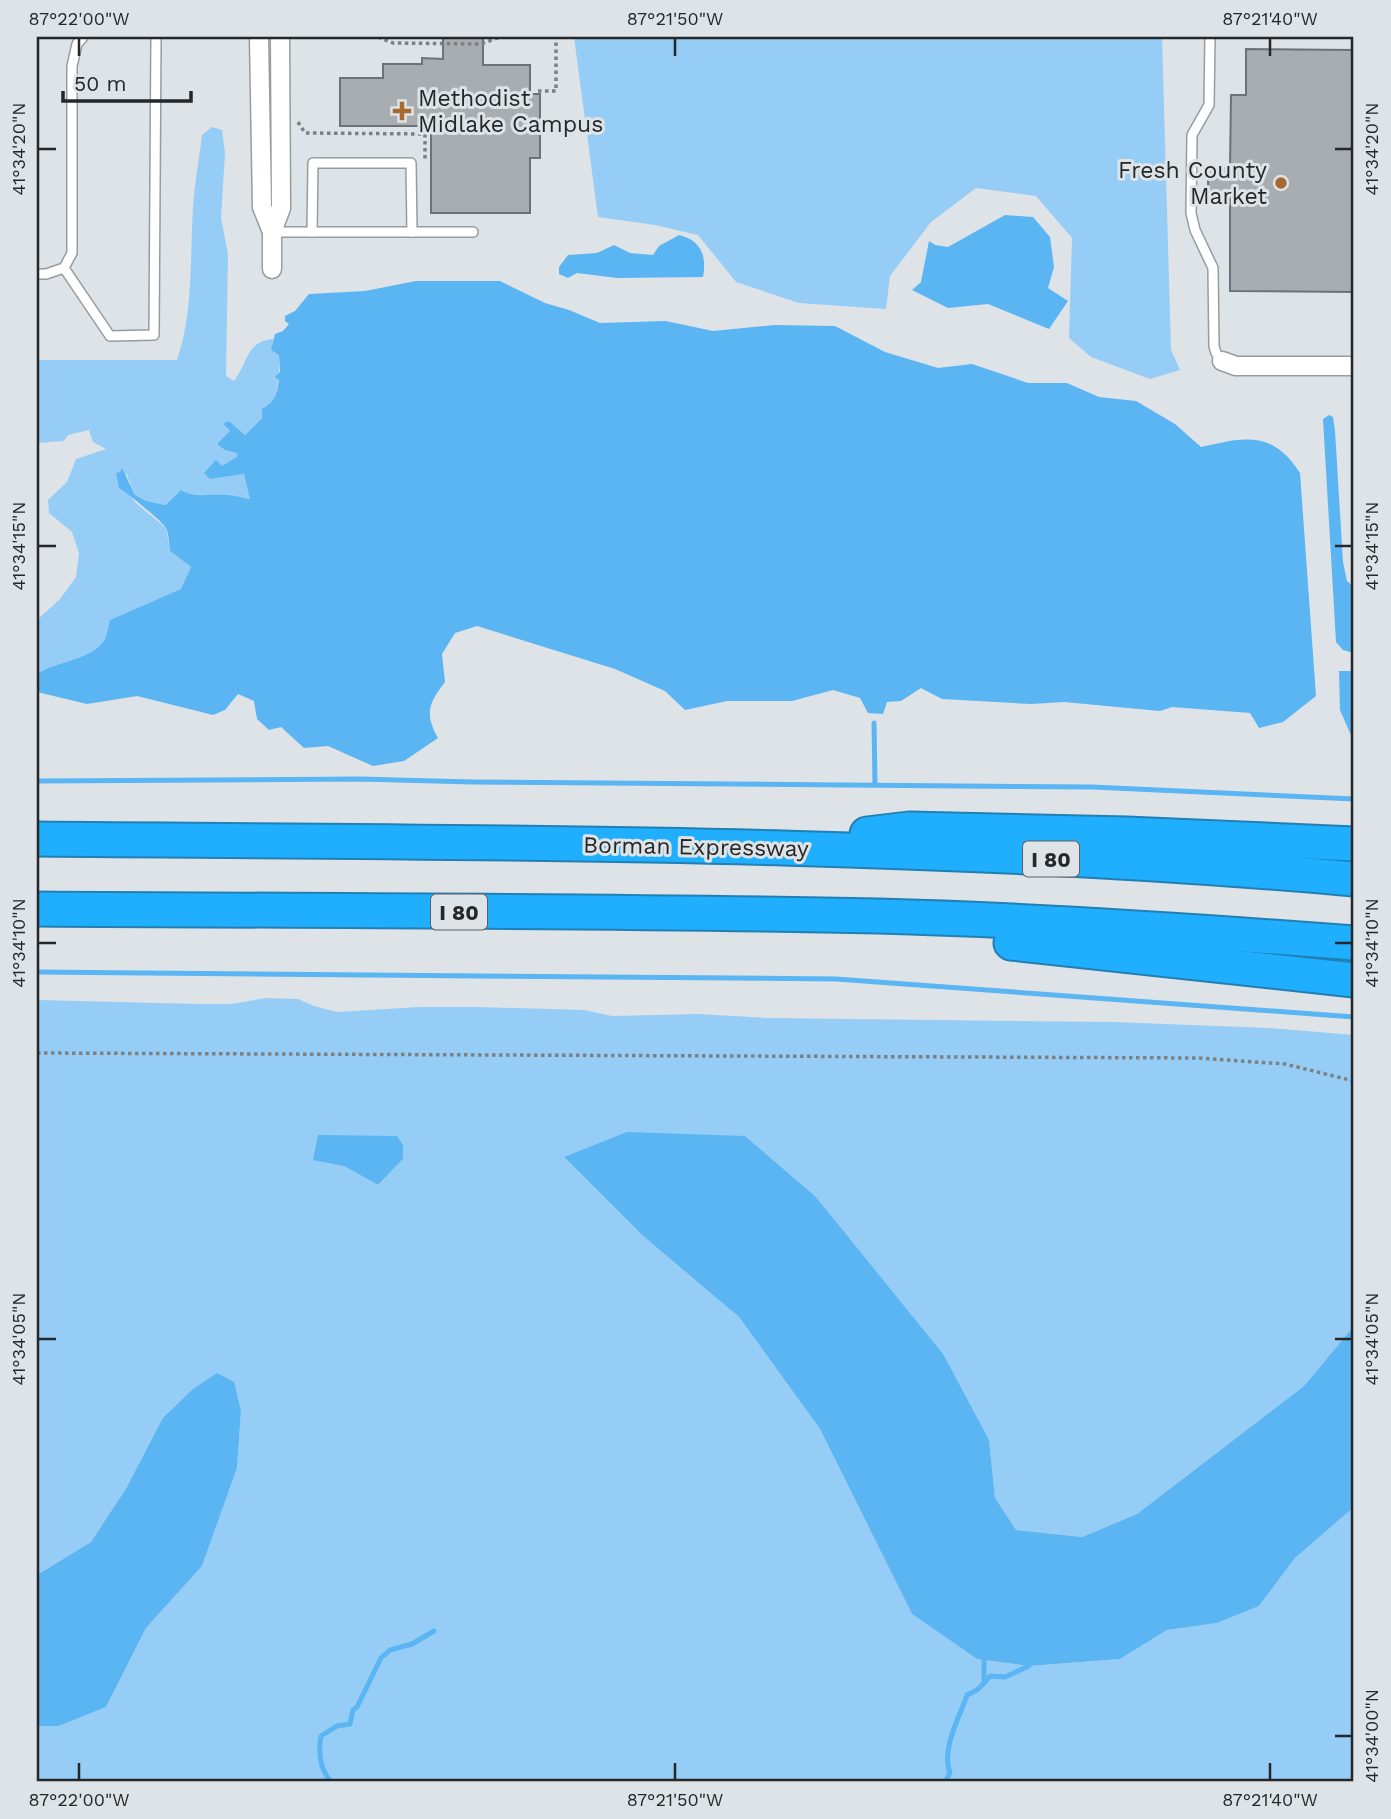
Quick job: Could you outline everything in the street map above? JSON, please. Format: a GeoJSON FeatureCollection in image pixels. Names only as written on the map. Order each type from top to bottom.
{"type":"FeatureCollection","features":[{"type":"Feature","properties":{"kind":"highway"},"geometry":{"type":"LineString","coordinates":[[747,847],[909,830],[1127,834],[1354,844]]}},
{"type":"Feature","properties":{"kind":"highway","name":"Borman Expressway"},"geometry":{"type":"LineString","coordinates":[[37,839],[747,847],[1130,862],[1354,879]]}},
{"type":"Feature","properties":{"kind":"highway","name":"I 80"},"geometry":{"type":"LineString","coordinates":[[37,909],[882,916],[1119,927],[1354,943]]}},
{"type":"Feature","properties":{"kind":"highway"},"geometry":{"type":"LineString","coordinates":[[882,916],[1012,943],[1354,981]]}},
{"type":"Feature","properties":{"kind":"street"},"geometry":{"type":"LineString","coordinates":[[259,37],[262,208],[272,232],[272,269]]}},
{"type":"Feature","properties":{"kind":"street"},"geometry":{"type":"LineString","coordinates":[[272,232],[282,208],[280,37]]}},
{"type":"Feature","properties":{"kind":"street"},"geometry":{"type":"LineString","coordinates":[[1222,361],[1236,366],[1354,366]]}},
{"type":"Feature","properties":{"kind":"lane"},"geometry":{"type":"LineString","coordinates":[[37,274],[64,268],[72,253],[72,66],[77,44],[83,37]]}},
{"type":"Feature","properties":{"kind":"lane"},"geometry":{"type":"LineString","coordinates":[[64,268],[110,336],[154,335],[156,37]]}},
{"type":"Feature","properties":{"kind":"lane"},"geometry":{"type":"LineString","coordinates":[[1210,37],[1209,105],[1192,135],[1191,213],[1195,230],[1213,268],[1214,346],[1222,361]]}},
{"type":"Feature","properties":{"kind":"lane"},"geometry":{"type":"LineString","coordinates":[[312,232],[313,163],[411,163],[412,232]]}},
{"type":"Feature","properties":{"kind":"lane"},"geometry":{"type":"LineString","coordinates":[[272,232],[473,232]]}},
{"type":"Feature","properties":{"kind":"path"},"geometry":{"type":"LineString","coordinates":[[378,37],[393,43],[468,44],[484,43],[500,37]]}},
{"type":"Feature","properties":{"kind":"path"},"geometry":{"type":"LineString","coordinates":[[538,91],[556,91],[556,37]]}},
{"type":"Feature","properties":{"kind":"path"},"geometry":{"type":"LineString","coordinates":[[295,118],[305,133],[425,134],[425,170]]}},
{"type":"Feature","properties":{"kind":"path"},"geometry":{"type":"LineString","coordinates":[[37,1053],[1211,1058],[1285,1064],[1354,1081]]}},
{"type":"Feature","properties":{"kind":"shaded area"},"geometry":{"type":"Polygon","coordinates":[[[574,37],[1162,37],[1171,350],[1180,370],[1150,379],[1091,357],[1069,338],[1072,238],[1036,196],[976,188],[931,222],[890,276],[886,309],[799,303],[736,282],[698,235],[655,225],[598,217],[574,37]]]}},
{"type":"Feature","properties":{"kind":"shaded area"},"geometry":{"type":"Polygon","coordinates":[[[212,127],[222,130],[225,153],[221,218],[228,254],[226,376],[234,381],[252,348],[264,341],[273,339],[272,350],[279,355],[274,400],[245,435],[229,421],[223,425],[230,431],[225,450],[238,453],[237,458],[222,466],[210,479],[244,474],[251,499],[230,495],[198,495],[181,490],[167,505],[146,501],[135,495],[126,473],[126,491],[166,528],[170,551],[191,567],[182,589],[110,620],[104,640],[97,648],[37,674],[37,620],[60,599],[76,577],[79,553],[72,532],[49,513],[48,500],[67,482],[76,459],[106,449],[93,442],[89,430],[68,435],[64,441],[37,443],[37,360],[177,360],[187,320],[194,194],[202,135],[212,127]]]}},
{"type":"Feature","properties":{"kind":"shaded area"},"geometry":{"type":"Polygon","coordinates":[[[1005,215],[1033,217],[1050,237],[1054,267],[1048,288],[1068,301],[1049,329],[988,304],[948,308],[912,290],[921,282],[929,241],[948,247],[1005,215]]]}},
{"type":"Feature","properties":{"kind":"shaded area"},"geometry":{"type":"Polygon","coordinates":[[[679,235],[693,241],[701,250],[704,262],[703,277],[617,278],[577,273],[568,278],[559,274],[559,267],[568,255],[597,253],[614,245],[630,253],[653,255],[659,246],[679,235]]]}},
{"type":"Feature","properties":{"kind":"shaded area"},"geometry":{"type":"Polygon","coordinates":[[[416,281],[500,281],[545,303],[600,323],[666,321],[713,331],[775,325],[835,326],[885,352],[938,368],[972,364],[1028,383],[1067,383],[1099,397],[1136,401],[1175,424],[1201,447],[1244,439],[1268,443],[1290,459],[1300,473],[1316,696],[1283,722],[1259,728],[1250,713],[1172,707],[1160,711],[1064,702],[1031,704],[942,699],[921,688],[901,701],[887,702],[883,714],[868,713],[860,698],[833,690],[792,701],[727,701],[685,710],[665,691],[615,669],[477,626],[455,633],[442,654],[445,682],[430,708],[431,722],[438,738],[404,761],[373,766],[328,746],[304,748],[281,727],[269,730],[257,719],[254,701],[238,694],[225,710],[213,715],[137,696],[87,704],[37,692],[37,674],[97,648],[104,640],[110,620],[181,589],[191,567],[170,551],[166,528],[119,488],[116,473],[122,468],[135,495],[146,501],[166,505],[181,490],[198,495],[230,495],[250,499],[244,474],[210,479],[204,473],[216,460],[222,466],[237,457],[237,453],[225,450],[217,444],[230,431],[223,424],[229,421],[245,435],[262,418],[262,409],[275,397],[279,380],[275,377],[280,372],[279,355],[271,350],[275,334],[283,331],[289,324],[285,321],[285,316],[295,311],[309,294],[365,291],[416,281]]]}},
{"type":"Feature","properties":{"kind":"shaded area"},"geometry":{"type":"Polygon","coordinates":[[[1329,415],[1333,417],[1335,431],[1343,562],[1347,581],[1354,587],[1354,653],[1343,650],[1336,642],[1323,419],[1329,415]]]}},
{"type":"Feature","properties":{"kind":"shaded area"},"geometry":{"type":"Polygon","coordinates":[[[1339,671],[1354,671],[1354,742],[1340,710],[1339,671]]]}},
{"type":"Feature","properties":{"kind":"shaded area"},"geometry":{"type":"Polygon","coordinates":[[[265,998],[298,999],[337,1012],[478,1007],[584,1010],[612,1016],[698,1014],[767,1018],[1113,1022],[1269,1028],[1354,1035],[1354,1326],[1304,1386],[1137,1514],[1082,1537],[1016,1530],[995,1499],[989,1440],[815,1196],[745,1136],[564,1157],[642,1235],[739,1317],[820,1429],[912,1614],[977,1659],[1029,1666],[1120,1659],[1167,1630],[1217,1623],[1259,1606],[1295,1558],[1354,1507],[1354,1782],[37,1782],[37,1726],[59,1726],[106,1707],[146,1628],[202,1566],[237,1468],[241,1411],[127,1487],[91,1542],[37,1575],[37,1000],[232,1004],[265,998]],[[403,1159],[344,1166],[378,1185],[403,1159]]]}},
{"type":"Feature","properties":{"kind":"shaded area"},"geometry":{"type":"Polygon","coordinates":[[[627,1132],[745,1136],[815,1196],[943,1354],[989,1440],[995,1498],[1016,1530],[1082,1537],[1137,1514],[1304,1386],[1354,1326],[1354,1507],[1295,1558],[1259,1606],[1217,1623],[1167,1630],[1120,1659],[1029,1666],[977,1659],[912,1614],[820,1429],[739,1317],[642,1235],[564,1157],[627,1132]]]}},
{"type":"Feature","properties":{"kind":"shaded area"},"geometry":{"type":"Polygon","coordinates":[[[318,1135],[397,1136],[403,1145],[403,1159],[378,1185],[344,1166],[313,1160],[318,1135]]]}},
{"type":"Feature","properties":{"kind":"shaded area"},"geometry":{"type":"Polygon","coordinates":[[[217,1373],[234,1382],[241,1411],[237,1468],[202,1566],[146,1628],[106,1707],[59,1726],[37,1726],[37,1575],[91,1542],[127,1487],[163,1418],[193,1389],[217,1373]]]}},
{"type":"Feature","properties":{"kind":"building","name":"Methodist Midlake Campus"},"geometry":{"type":"Polygon","coordinates":[[[443,37],[483,37],[483,65],[530,65],[530,94],[540,94],[540,158],[530,158],[530,213],[431,213],[431,126],[340,126],[340,78],[383,78],[383,64],[422,64],[422,58],[443,59],[443,37]]]}},
{"type":"Feature","properties":{"kind":"building","name":"Fresh County Market"},"geometry":{"type":"Polygon","coordinates":[[[1246,49],[1354,50],[1354,292],[1230,291],[1230,199],[1208,199],[1208,168],[1230,168],[1231,95],[1246,95],[1246,49]]]}},
{"type":"Feature","properties":{"kind":"waterway"},"geometry":{"type":"LineString","coordinates":[[874,723],[875,785]]}},
{"type":"Feature","properties":{"kind":"waterway"},"geometry":{"type":"LineString","coordinates":[[37,781],[360,779],[1092,787],[1354,799]]}},
{"type":"Feature","properties":{"kind":"waterway"},"geometry":{"type":"LineString","coordinates":[[37,972],[836,979],[1354,1017]]}},
{"type":"Feature","properties":{"kind":"waterway"},"geometry":{"type":"LineString","coordinates":[[331,1782],[324,1772],[321,1760],[321,1736],[337,1726],[350,1724],[353,1710],[381,1658],[390,1650],[412,1644],[434,1631]]}},
{"type":"Feature","properties":{"kind":"waterway"},"geometry":{"type":"LineString","coordinates":[[945,1782],[950,1773],[949,1744],[967,1695],[984,1683],[984,1654]]}},
{"type":"Feature","properties":{"kind":"waterway"},"geometry":{"type":"LineString","coordinates":[[984,1683],[990,1676],[1005,1677],[1029,1666],[1029,1661]]}},
{"type":"Feature","properties":{"kind":"place","name":"Methodist Midlake Campus"},"geometry":{"type":"Point","coordinates":[402,111]}},
{"type":"Feature","properties":{"kind":"place","name":"Fresh County Market"},"geometry":{"type":"Point","coordinates":[1281,183]}}]}
